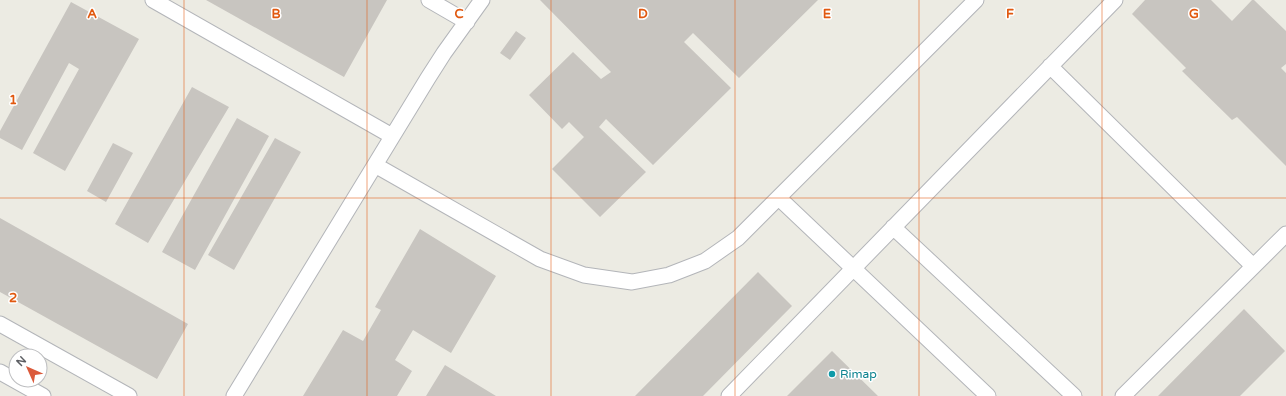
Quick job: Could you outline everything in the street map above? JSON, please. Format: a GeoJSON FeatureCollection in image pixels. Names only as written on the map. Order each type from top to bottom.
{"type":"FeatureCollection","features":[{"type":"Feature","properties":{"kind":"lane"},"geometry":{"type":"LineString","coordinates":[[153,0],[392,136]]}},
{"type":"Feature","properties":{"kind":"lane"},"geometry":{"type":"LineString","coordinates":[[429,0],[467,22]]}},
{"type":"Feature","properties":{"kind":"lane"},"geometry":{"type":"LineString","coordinates":[[234,396],[444,52],[482,0]]}},
{"type":"Feature","properties":{"kind":"lane"},"geometry":{"type":"LineString","coordinates":[[374,165],[540,259],[584,275],[632,282],[669,275],[705,261],[738,238],[976,0]]}},
{"type":"Feature","properties":{"kind":"lane"},"geometry":{"type":"LineString","coordinates":[[729,396],[1115,0]]}},
{"type":"Feature","properties":{"kind":"lane"},"geometry":{"type":"LineString","coordinates":[[1050,66],[1254,266]]}},
{"type":"Feature","properties":{"kind":"lane"},"geometry":{"type":"LineString","coordinates":[[779,198],[988,396]]}},
{"type":"Feature","properties":{"kind":"lane"},"geometry":{"type":"LineString","coordinates":[[893,228],[1074,396]]}},
{"type":"Feature","properties":{"kind":"lane"},"geometry":{"type":"LineString","coordinates":[[1123,396],[1286,234]]}},
{"type":"Feature","properties":{"kind":"lane"},"geometry":{"type":"LineString","coordinates":[[0,324],[129,396]]}},
{"type":"Feature","properties":{"kind":"lane"},"geometry":{"type":"LineString","coordinates":[[0,372],[43,396]]}},
{"type":"Feature","properties":{"kind":"building"},"geometry":{"type":"Polygon","coordinates":[[[206,0],[387,0],[344,77],[206,0]]]}},
{"type":"Feature","properties":{"kind":"building"},"geometry":{"type":"Polygon","coordinates":[[[540,0],[818,0],[739,78],[693,33],[684,42],[731,88],[653,165],[606,119],[599,127],[646,172],[600,217],[552,169],[584,137],[569,122],[562,129],[529,95],[573,52],[601,79],[611,72],[540,0]]]}},
{"type":"Feature","properties":{"kind":"building"},"geometry":{"type":"Polygon","coordinates":[[[1145,0],[1211,0],[1232,21],[1252,0],[1254,0],[1286,31],[1286,64],[1281,68],[1286,73],[1286,166],[1237,117],[1232,120],[1182,71],[1186,68],[1132,14],[1145,0]]]}},
{"type":"Feature","properties":{"kind":"building"},"geometry":{"type":"Polygon","coordinates":[[[71,2],[139,39],[65,171],[33,153],[79,69],[69,63],[22,150],[0,138],[0,131],[71,2]]]}},
{"type":"Feature","properties":{"kind":"building"},"geometry":{"type":"Polygon","coordinates":[[[516,31],[526,38],[510,60],[500,53],[516,31]]]}},
{"type":"Feature","properties":{"kind":"building"},"geometry":{"type":"Polygon","coordinates":[[[192,87],[229,107],[148,243],[115,224],[192,87]]]}},
{"type":"Feature","properties":{"kind":"building"},"geometry":{"type":"Polygon","coordinates":[[[237,118],[269,136],[195,270],[162,252],[237,118]]]}},
{"type":"Feature","properties":{"kind":"building"},"geometry":{"type":"Polygon","coordinates":[[[275,138],[301,152],[234,270],[208,255],[275,138]]]}},
{"type":"Feature","properties":{"kind":"building"},"geometry":{"type":"Polygon","coordinates":[[[113,143],[133,153],[106,202],[87,191],[113,143]]]}},
{"type":"Feature","properties":{"kind":"building"},"geometry":{"type":"Polygon","coordinates":[[[0,218],[188,324],[157,379],[0,292],[0,218]]]}},
{"type":"Feature","properties":{"kind":"building"},"geometry":{"type":"Polygon","coordinates":[[[420,229],[496,276],[451,353],[413,330],[395,360],[412,371],[397,396],[303,396],[343,330],[363,341],[381,310],[375,307],[420,229]]]}},
{"type":"Feature","properties":{"kind":"building"},"geometry":{"type":"Polygon","coordinates":[[[758,272],[792,306],[703,396],[635,396],[758,272]]]}},
{"type":"Feature","properties":{"kind":"building"},"geometry":{"type":"Polygon","coordinates":[[[1244,309],[1285,351],[1240,396],[1158,396],[1244,309]]]}},
{"type":"Feature","properties":{"kind":"building","name":"Rimap"},"geometry":{"type":"Polygon","coordinates":[[[832,351],[878,396],[787,396],[832,351]]]}},
{"type":"Feature","properties":{"kind":"building"},"geometry":{"type":"Polygon","coordinates":[[[445,365],[496,396],[426,396],[445,365]]]}},
{"type":"Feature","properties":{"kind":"place","name":"Rimap"},"geometry":{"type":"Point","coordinates":[832,374]}}]}
